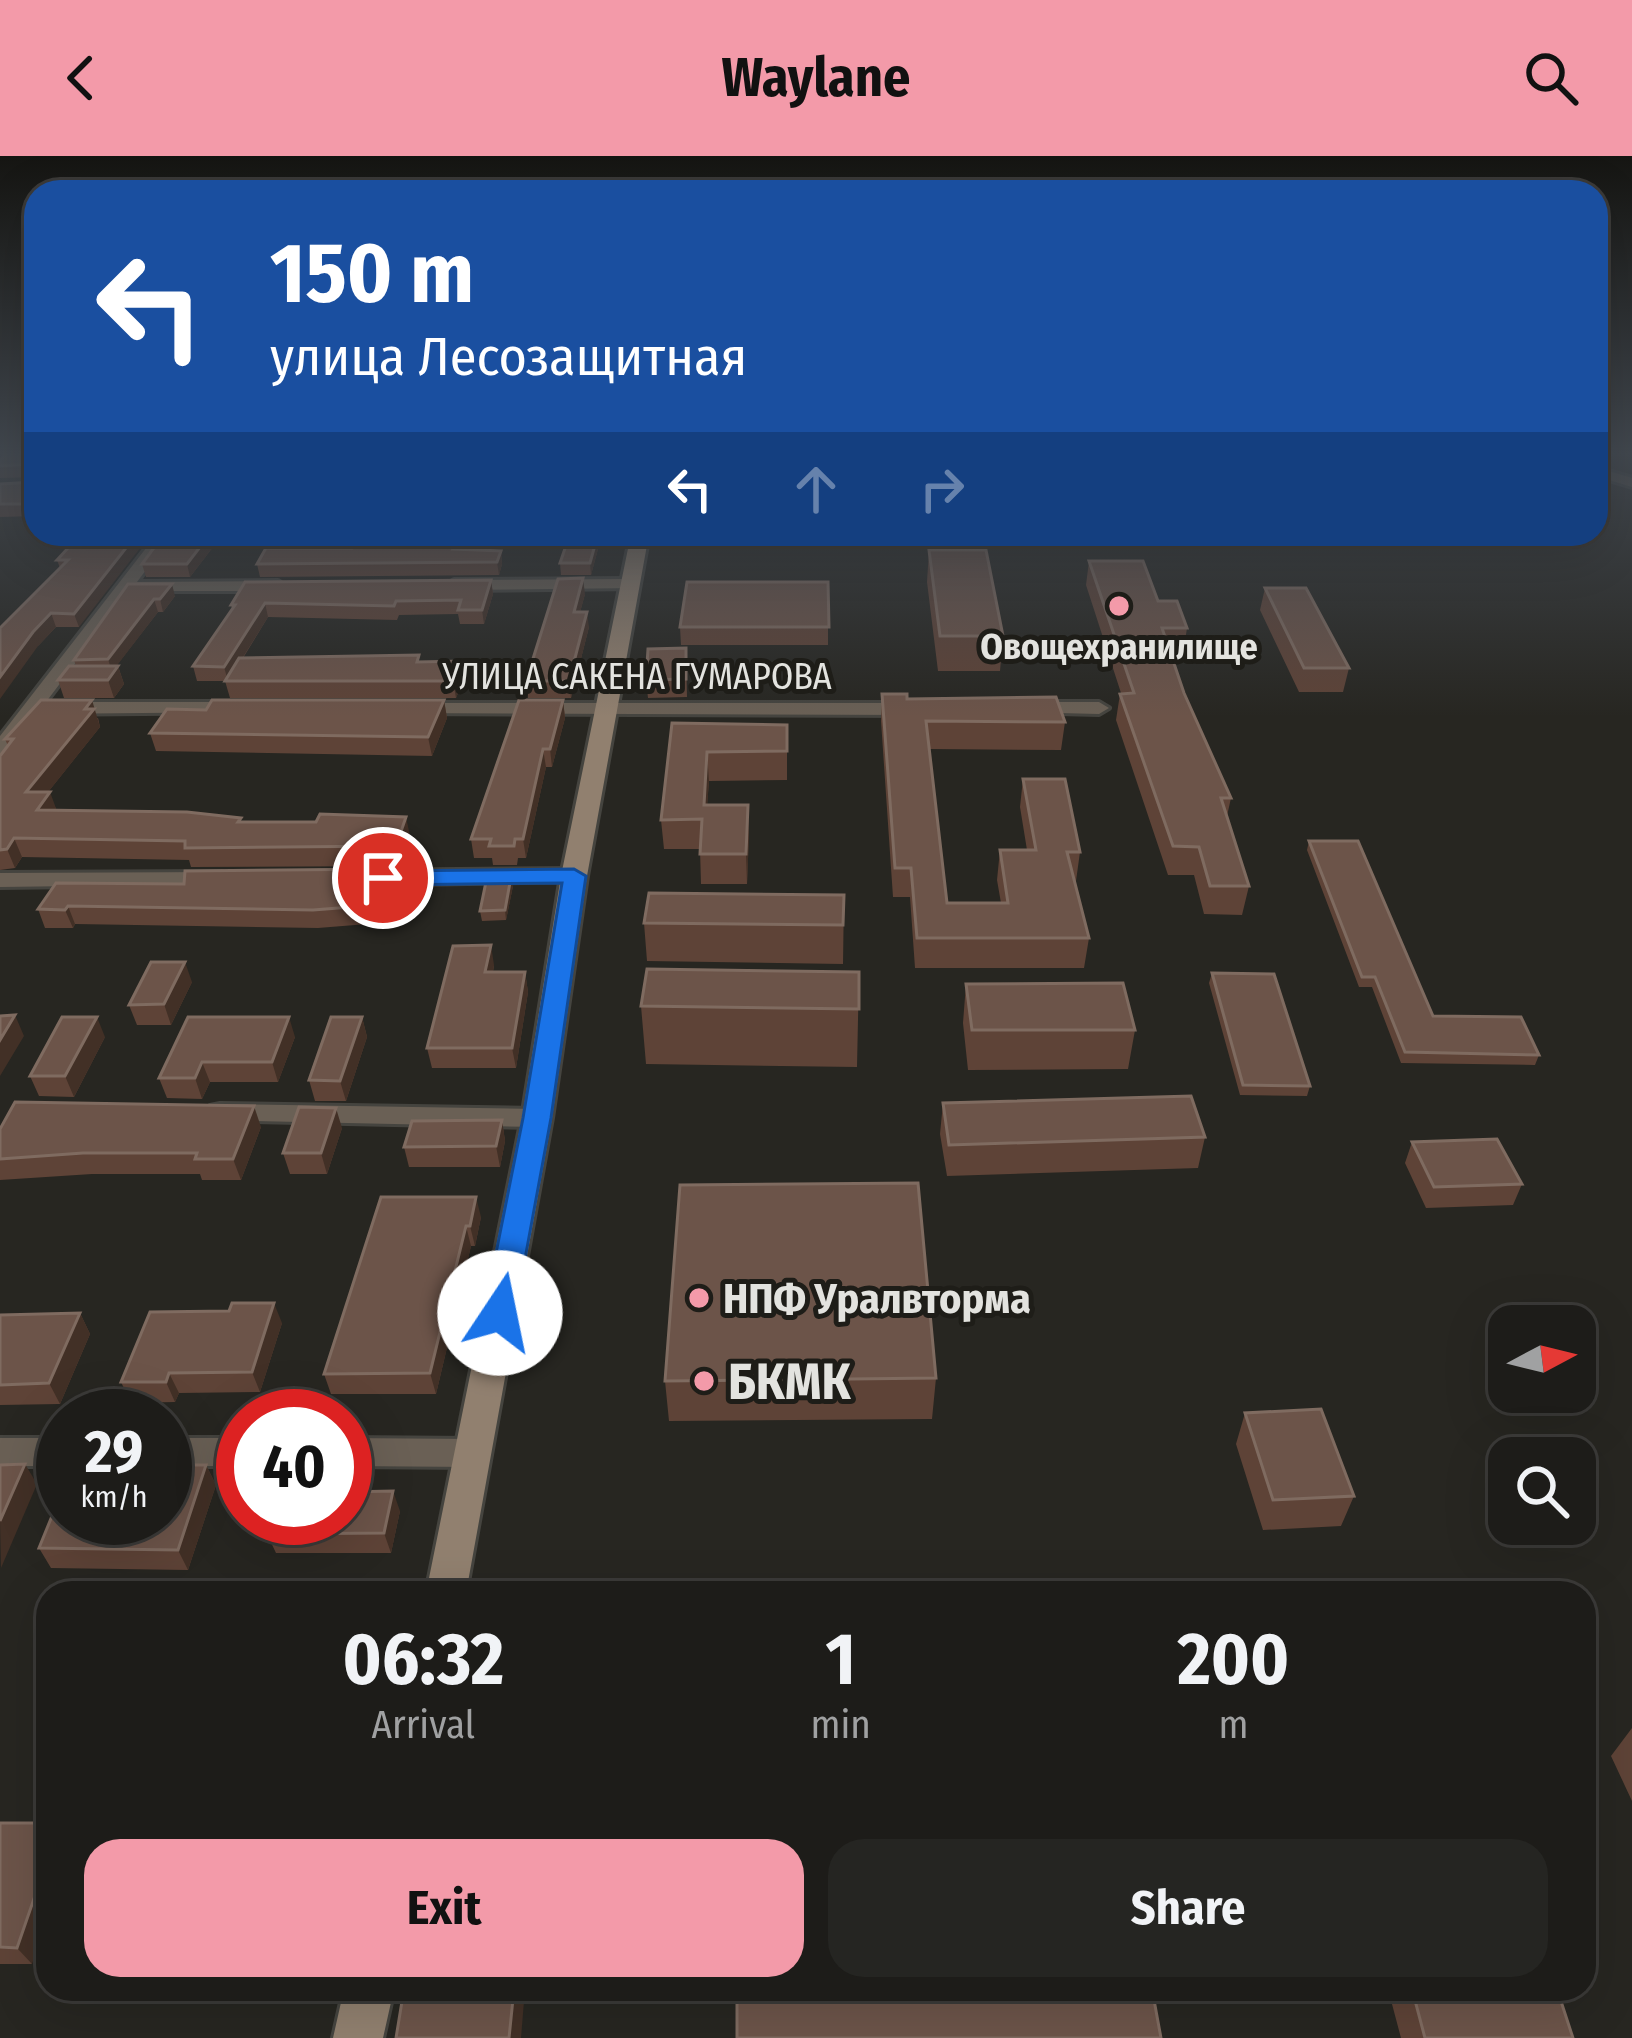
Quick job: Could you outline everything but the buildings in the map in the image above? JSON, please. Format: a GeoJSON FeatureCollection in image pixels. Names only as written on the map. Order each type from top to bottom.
{"type":"FeatureCollection","features":[{"type":"Feature","properties":{"kind":"street"},"geometry":{"type":"LineString","coordinates":[[0,749],[156,546]]}},
{"type":"Feature","properties":{"kind":"street"},"geometry":{"type":"LineString","coordinates":[[448,1581],[537,1118],[574,876],[638,546]]}},
{"type":"Feature","properties":{"kind":"street"},"geometry":{"type":"LineString","coordinates":[[442,585],[630,584]]}},
{"type":"Feature","properties":{"kind":"street"},"geometry":{"type":"LineString","coordinates":[[126,587],[303,586]]}},
{"type":"Feature","properties":{"kind":"street"},"geometry":{"type":"LineString","coordinates":[[32,708],[271,708]]}},
{"type":"Feature","properties":{"kind":"street"},"geometry":{"type":"LineString","coordinates":[[1005,709],[1099,708]]}},
{"type":"Feature","properties":{"kind":"street","name":"УЛИЦА САКЕНА ГУМАРОВА"},"geometry":{"type":"LineString","coordinates":[[391,709],[934,709]]}},
{"type":"Feature","properties":{"kind":"street"},"geometry":{"type":"LineString","coordinates":[[335,878],[574,876]]}},
{"type":"Feature","properties":{"kind":"street"},"geometry":{"type":"LineString","coordinates":[[0,880],[239,879]]}},
{"type":"Feature","properties":{"kind":"street"},"geometry":{"type":"LineString","coordinates":[[187,1112],[537,1118]]}},
{"type":"Feature","properties":{"kind":"street"},"geometry":{"type":"LineString","coordinates":[[0,1452],[36,1452]]}},
{"type":"Feature","properties":{"kind":"street"},"geometry":{"type":"LineString","coordinates":[[372,1452],[473,1453]]}},
{"type":"Feature","properties":{"kind":"street"},"geometry":{"type":"LineString","coordinates":[[358,2038],[366,2001]]}},
{"type":"Feature","properties":{"kind":"place","name":"Овощехранилище"},"geometry":{"type":"Point","coordinates":[1119,606]}},
{"type":"Feature","properties":{"kind":"place","name":"НПФ Уралвторма"},"geometry":{"type":"Point","coordinates":[699,1298]}},
{"type":"Feature","properties":{"kind":"place","name":"БКМК"},"geometry":{"type":"Point","coordinates":[704,1381]}},
{"type":"Feature","properties":{"kind":"route"},"geometry":{"type":"LineString","coordinates":[[383,878],[574,876],[537,1118],[500,1313]]}}]}
